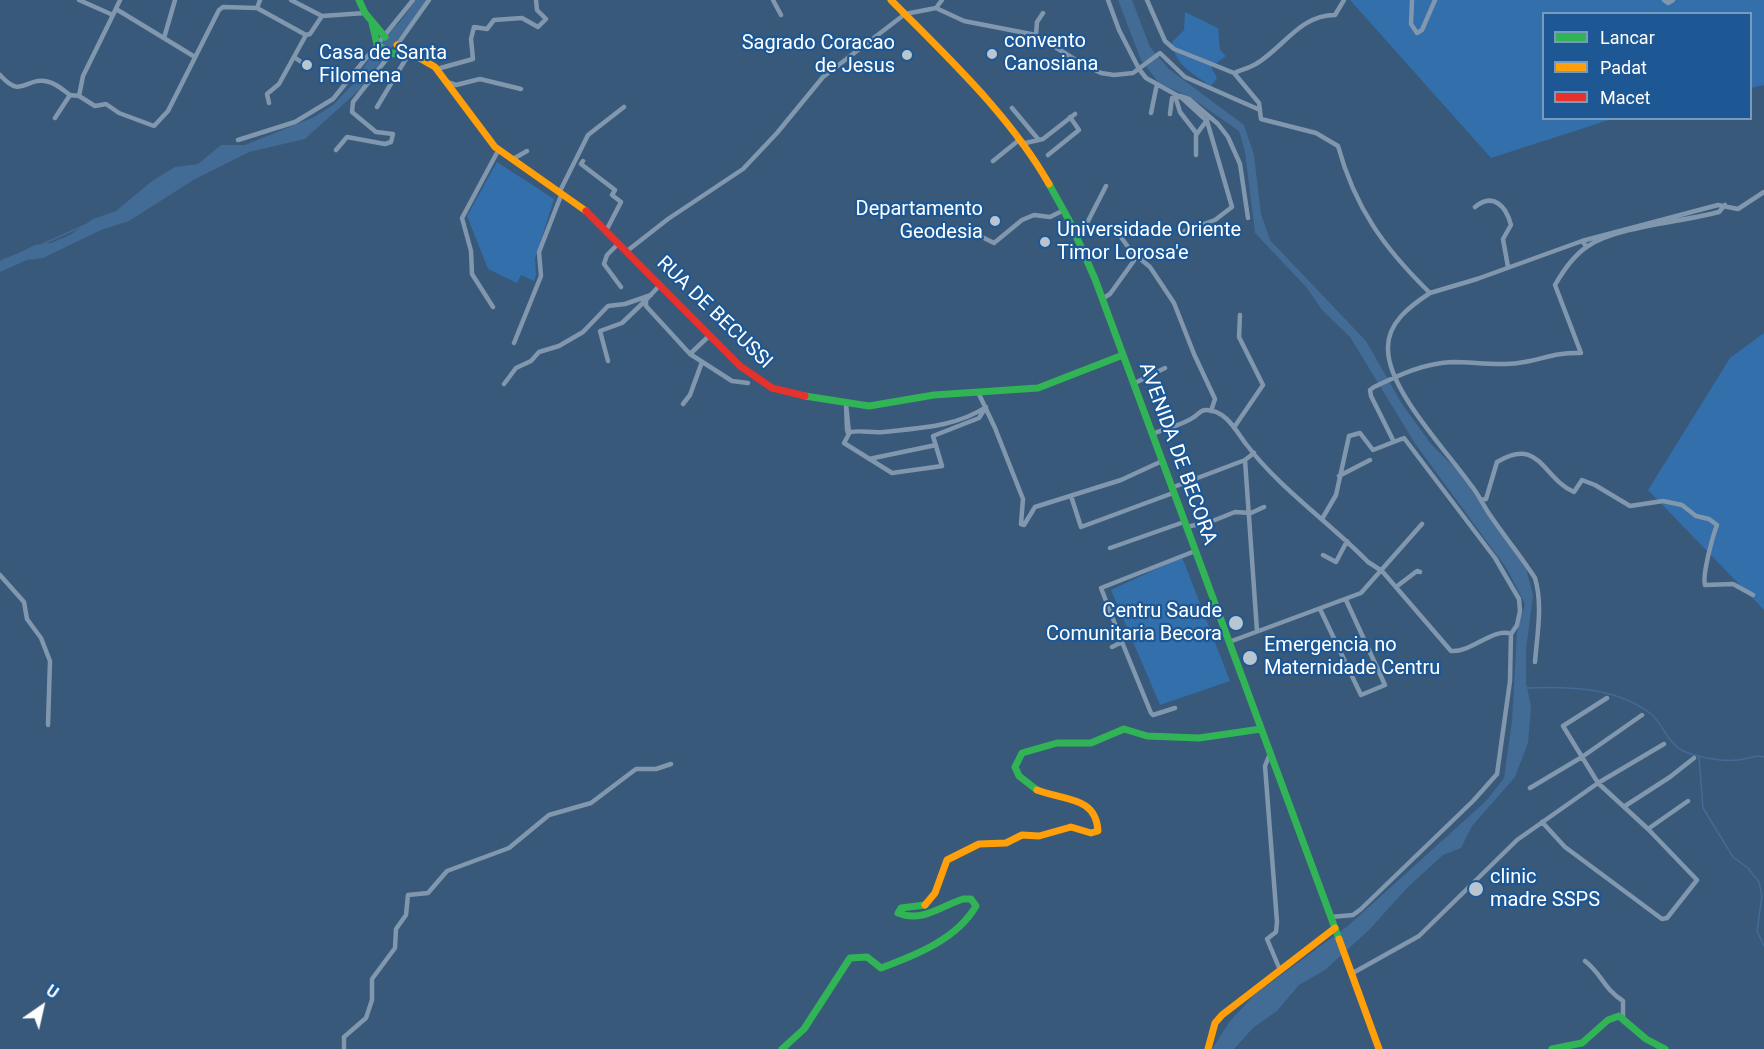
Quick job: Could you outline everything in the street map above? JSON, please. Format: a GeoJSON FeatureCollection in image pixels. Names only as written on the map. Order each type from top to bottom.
{"type":"FeatureCollection","features":[{"type":"Feature","properties":{"kind":"street"},"geometry":{"type":"LineString","coordinates":[[79,0],[112,15]]}},
{"type":"Feature","properties":{"kind":"street"},"geometry":{"type":"LineString","coordinates":[[79,96],[83,76],[120,0]]}},
{"type":"Feature","properties":{"kind":"street"},"geometry":{"type":"LineString","coordinates":[[164,38],[175,0]]}},
{"type":"Feature","properties":{"kind":"street"},"geometry":{"type":"LineString","coordinates":[[257,8],[260,0]]}},
{"type":"Feature","properties":{"kind":"street"},"geometry":{"type":"LineString","coordinates":[[291,0],[322,16],[365,13]]}},
{"type":"Feature","properties":{"kind":"street"},"geometry":{"type":"LineString","coordinates":[[359,0],[372,23],[385,36]]}},
{"type":"Feature","properties":{"kind":"street"},"geometry":{"type":"LineString","coordinates":[[238,140],[310,115],[345,86],[413,0]]}},
{"type":"Feature","properties":{"kind":"street"},"geometry":{"type":"LineString","coordinates":[[336,150],[346,137],[385,144],[391,142],[393,134],[376,132],[352,112],[353,102],[429,0]]}},
{"type":"Feature","properties":{"kind":"street"},"geometry":{"type":"LineString","coordinates":[[437,69],[473,59],[471,39],[474,27],[487,29],[494,20],[522,18],[538,27],[546,18],[537,10],[536,0]]}},
{"type":"Feature","properties":{"kind":"street"},"geometry":{"type":"LineString","coordinates":[[773,0],[781,15]]}},
{"type":"Feature","properties":{"kind":"street","name":"AVENIDA DE BECORA"},"geometry":{"type":"LineString","coordinates":[[891,0],[952,60],[1020,142],[1064,210],[1102,298],[1160,462],[1379,1049]]}},
{"type":"Feature","properties":{"kind":"street"},"geometry":{"type":"LineString","coordinates":[[936,8],[942,0]]}},
{"type":"Feature","properties":{"kind":"street"},"geometry":{"type":"LineString","coordinates":[[1108,0],[1119,30],[1146,78],[1177,96],[1189,99],[1208,119],[1218,124],[1228,137],[1240,164],[1248,218]]}},
{"type":"Feature","properties":{"kind":"street"},"geometry":{"type":"LineString","coordinates":[[1147,0],[1165,41],[1174,49],[1234,73],[1259,103],[1261,118],[1316,134],[1338,146],[1354,198],[1386,247],[1430,293]]}},
{"type":"Feature","properties":{"kind":"street"},"geometry":{"type":"LineString","coordinates":[[1234,73],[1255,65],[1302,24],[1322,15],[1335,15],[1344,0]]}},
{"type":"Feature","properties":{"kind":"street"},"geometry":{"type":"LineString","coordinates":[[1412,0],[1411,24],[1417,33],[1422,30],[1435,0]]}},
{"type":"Feature","properties":{"kind":"street"},"geometry":{"type":"LineString","coordinates":[[1665,0],[1668,3],[1673,0]]}},
{"type":"Feature","properties":{"kind":"street"},"geometry":{"type":"LineString","coordinates":[[0,75],[11,87],[18,88],[48,81],[70,95],[79,96],[95,106],[106,104],[119,113],[154,126],[168,111],[219,10],[223,7],[257,8],[306,35]]}},
{"type":"Feature","properties":{"kind":"street"},"geometry":{"type":"LineString","coordinates":[[627,251],[668,219],[743,169],[777,133],[823,77],[905,14],[936,8],[964,21],[1036,35],[1101,73],[1127,75],[1160,53],[1178,71],[1200,85],[1260,110]]}},
{"type":"Feature","properties":{"kind":"street"},"geometry":{"type":"LineString","coordinates":[[116,9],[195,57]]}},
{"type":"Feature","properties":{"kind":"street"},"geometry":{"type":"LineString","coordinates":[[1036,35],[1037,22],[1043,13]]}},
{"type":"Feature","properties":{"kind":"street"},"geometry":{"type":"LineString","coordinates":[[269,103],[267,94],[276,88],[306,35],[313,31],[322,16]]}},
{"type":"Feature","properties":{"kind":"street"},"geometry":{"type":"LineString","coordinates":[[372,23],[377,45],[390,54],[409,52]]}},
{"type":"Feature","properties":{"kind":"street","name":"RUA DE BECUSSI"},"geometry":{"type":"LineString","coordinates":[[397,45],[437,69],[499,149],[561,192],[607,229],[659,286],[748,373],[772,388],[788,393],[869,406],[927,396],[1038,388],[1123,355]]}},
{"type":"Feature","properties":{"kind":"street"},"geometry":{"type":"LineString","coordinates":[[377,107],[409,52]]}},
{"type":"Feature","properties":{"kind":"street"},"geometry":{"type":"LineString","coordinates":[[294,57],[307,66]]}},
{"type":"Feature","properties":{"kind":"street"},"geometry":{"type":"LineString","coordinates":[[447,82],[456,85],[480,79],[521,89]]}},
{"type":"Feature","properties":{"kind":"street"},"geometry":{"type":"LineString","coordinates":[[1151,113],[1157,84]]}},
{"type":"Feature","properties":{"kind":"street"},"geometry":{"type":"LineString","coordinates":[[55,118],[70,95]]}},
{"type":"Feature","properties":{"kind":"street"},"geometry":{"type":"LineString","coordinates":[[1170,114],[1172,98],[1176,99],[1180,112],[1197,134]]}},
{"type":"Feature","properties":{"kind":"street"},"geometry":{"type":"LineString","coordinates":[[514,343],[541,276],[539,252],[561,192],[588,135],[609,117],[618,115],[624,107]]}},
{"type":"Feature","properties":{"kind":"street"},"geometry":{"type":"LineString","coordinates":[[1012,108],[1038,139]]}},
{"type":"Feature","properties":{"kind":"street"},"geometry":{"type":"LineString","coordinates":[[993,161],[1020,142],[1043,139],[1072,115],[1079,130],[1048,155]]}},
{"type":"Feature","properties":{"kind":"street"},"geometry":{"type":"LineString","coordinates":[[1196,155],[1197,134],[1208,119]]}},
{"type":"Feature","properties":{"kind":"street"},"geometry":{"type":"LineString","coordinates":[[1184,231],[1215,220],[1232,207],[1208,119]]}},
{"type":"Feature","properties":{"kind":"street"},"geometry":{"type":"LineString","coordinates":[[493,307],[472,274],[471,251],[462,218],[499,149]]}},
{"type":"Feature","properties":{"kind":"street"},"geometry":{"type":"LineString","coordinates":[[513,159],[526,151]]}},
{"type":"Feature","properties":{"kind":"street"},"geometry":{"type":"LineString","coordinates":[[583,161],[581,164],[615,190],[612,195],[621,202],[607,229]]}},
{"type":"Feature","properties":{"kind":"street"},"geometry":{"type":"LineString","coordinates":[[1075,235],[1085,227],[1106,186]]}},
{"type":"Feature","properties":{"kind":"street"},"geometry":{"type":"LineString","coordinates":[[1535,662],[1539,622],[1538,589],[1534,578],[1481,500],[1392,378],[1387,348],[1390,334],[1401,314],[1430,293],[1582,241],[1725,205],[1741,208],[1764,192]]}},
{"type":"Feature","properties":{"kind":"street"},"geometry":{"type":"LineString","coordinates":[[1475,207],[1487,199],[1493,200],[1502,207],[1510,220],[1511,225],[1503,239],[1508,267]]}},
{"type":"Feature","properties":{"kind":"street"},"geometry":{"type":"LineString","coordinates":[[1393,440],[1371,396],[1370,390],[1374,387],[1414,369],[1450,363],[1518,363],[1549,354],[1581,353],[1555,285],[1568,266],[1587,247],[1633,231],[1719,212],[1725,205]]}},
{"type":"Feature","properties":{"kind":"street"},"geometry":{"type":"LineString","coordinates":[[944,230],[953,228],[970,231],[994,243],[1022,220],[1034,215],[1050,217],[1064,210]]}},
{"type":"Feature","properties":{"kind":"street"},"geometry":{"type":"LineString","coordinates":[[1118,233],[1150,267],[1174,303],[1215,399],[1211,411]]}},
{"type":"Feature","properties":{"kind":"street"},"geometry":{"type":"LineString","coordinates":[[1582,241],[1587,247]]}},
{"type":"Feature","properties":{"kind":"street"},"geometry":{"type":"LineString","coordinates":[[619,243],[607,255],[603,264],[621,287]]}},
{"type":"Feature","properties":{"kind":"street"},"geometry":{"type":"LineString","coordinates":[[1102,298],[1110,294],[1138,255]]}},
{"type":"Feature","properties":{"kind":"street"},"geometry":{"type":"LineString","coordinates":[[608,361],[600,331],[622,323],[659,286]]}},
{"type":"Feature","properties":{"kind":"street"},"geometry":{"type":"LineString","coordinates":[[504,384],[516,368],[531,361],[539,352],[555,348],[583,332],[608,306],[625,304],[651,295]]}},
{"type":"Feature","properties":{"kind":"street"},"geometry":{"type":"LineString","coordinates":[[646,300],[647,307],[690,354],[735,382],[748,383]]}},
{"type":"Feature","properties":{"kind":"street"},"geometry":{"type":"LineString","coordinates":[[1235,426],[1263,385],[1239,337],[1240,315]]}},
{"type":"Feature","properties":{"kind":"street"},"geometry":{"type":"LineString","coordinates":[[690,354],[710,335]]}},
{"type":"Feature","properties":{"kind":"street"},"geometry":{"type":"LineString","coordinates":[[683,404],[690,395],[702,362]]}},
{"type":"Feature","properties":{"kind":"street"},"geometry":{"type":"LineString","coordinates":[[1133,384],[1165,368]]}},
{"type":"Feature","properties":{"kind":"street"},"geometry":{"type":"LineString","coordinates":[[977,392],[986,407],[1023,499],[1021,524],[1024,525],[1035,507],[1122,480],[1160,462]]}},
{"type":"Feature","properties":{"kind":"street"},"geometry":{"type":"LineString","coordinates":[[849,433],[847,430],[846,404],[849,433],[844,443],[868,459],[892,474],[942,466],[933,436],[979,417],[986,407]]}},
{"type":"Feature","properties":{"kind":"street"},"geometry":{"type":"LineString","coordinates":[[849,433],[860,430],[884,432],[935,424],[950,424],[967,419],[986,407]]}},
{"type":"Feature","properties":{"kind":"street"},"geometry":{"type":"LineString","coordinates":[[1152,434],[1194,418],[1200,412],[1211,411],[1235,426],[1254,453],[1322,519],[1382,571],[1451,651],[1475,645],[1500,633],[1511,634]]}},
{"type":"Feature","properties":{"kind":"street"},"geometry":{"type":"LineString","coordinates":[[1322,519],[1336,495],[1349,436],[1360,433],[1373,450],[1393,440],[1404,438],[1495,558],[1519,599],[1520,611],[1517,625],[1511,634],[1510,681],[1497,774],[1473,801],[1361,909],[1353,915],[1329,917]]}},
{"type":"Feature","properties":{"kind":"street"},"geometry":{"type":"LineString","coordinates":[[868,459],[936,446]]}},
{"type":"Feature","properties":{"kind":"street"},"geometry":{"type":"LineString","coordinates":[[1071,496],[1081,526],[1245,460],[1254,453]]}},
{"type":"Feature","properties":{"kind":"street"},"geometry":{"type":"LineString","coordinates":[[1481,500],[1486,499],[1497,462],[1511,454],[1521,453],[1544,465],[1558,482],[1574,492],[1582,480],[1618,497],[1630,506],[1663,501],[1682,505],[1696,516],[1709,519],[1717,525],[1710,544],[1705,585],[1733,584],[1753,595]]}},
{"type":"Feature","properties":{"kind":"street"},"geometry":{"type":"LineString","coordinates":[[1245,460],[1257,631]]}},
{"type":"Feature","properties":{"kind":"street"},"geometry":{"type":"LineString","coordinates":[[1339,476],[1370,460]]}},
{"type":"Feature","properties":{"kind":"street"},"geometry":{"type":"LineString","coordinates":[[1110,548],[1185,525],[1210,522],[1235,512],[1248,513],[1264,507]]}},
{"type":"Feature","properties":{"kind":"street"},"geometry":{"type":"LineString","coordinates":[[1228,642],[1361,593],[1422,524]]}},
{"type":"Feature","properties":{"kind":"street"},"geometry":{"type":"LineString","coordinates":[[1323,555],[1336,562],[1347,541]]}},
{"type":"Feature","properties":{"kind":"street"},"geometry":{"type":"LineString","coordinates":[[1175,708],[1153,715],[1150,713],[1101,588],[1195,551]]}},
{"type":"Feature","properties":{"kind":"street"},"geometry":{"type":"LineString","coordinates":[[1396,587],[1417,571],[1420,572]]}},
{"type":"Feature","properties":{"kind":"street"},"geometry":{"type":"LineString","coordinates":[[0,575],[24,602],[27,619],[41,638],[50,661],[50,691],[46,714],[48,725]]}},
{"type":"Feature","properties":{"kind":"street"},"geometry":{"type":"LineString","coordinates":[[1320,609],[1360,695],[1385,685],[1346,600]]}},
{"type":"Feature","properties":{"kind":"street"},"geometry":{"type":"LineString","coordinates":[[1112,647],[1122,642]]}},
{"type":"Feature","properties":{"kind":"street"},"geometry":{"type":"LineString","coordinates":[[1542,822],[1565,847],[1663,920],[1697,880],[1648,829],[1598,783],[1563,726],[1606,698]]}},
{"type":"Feature","properties":{"kind":"street"},"geometry":{"type":"LineString","coordinates":[[1530,788],[1582,757],[1642,715]]}},
{"type":"Feature","properties":{"kind":"street"},"geometry":{"type":"LineString","coordinates":[[782,1049],[804,1029],[850,958],[867,957],[877,966],[885,967],[920,953],[972,916],[976,906],[973,900],[967,897],[955,900],[931,915],[908,917],[898,913],[901,908],[921,907],[930,900],[940,884],[947,860],[979,844],[1006,843],[1022,835],[1039,836],[1071,827],[1091,833],[1098,831],[1097,817],[1090,807],[1052,798],[1020,777],[1015,767],[1022,753],[1057,743],[1091,743],[1124,729],[1147,736],[1199,738],[1261,729]]}},
{"type":"Feature","properties":{"kind":"street"},"geometry":{"type":"LineString","coordinates":[[1350,970],[1419,936],[1486,868],[1542,822],[1598,783],[1664,744]]}},
{"type":"Feature","properties":{"kind":"street"},"geometry":{"type":"LineString","coordinates":[[1269,756],[1265,766],[1277,922],[1276,932],[1267,939],[1280,970]]}},
{"type":"Feature","properties":{"kind":"street"},"geometry":{"type":"LineString","coordinates":[[1624,806],[1670,777],[1694,758]]}},
{"type":"Feature","properties":{"kind":"street"},"geometry":{"type":"LineString","coordinates":[[344,1049],[346,1035],[366,1018],[372,1000],[373,976],[395,948],[398,923],[406,915],[408,895],[428,893],[447,872],[509,848],[542,818],[591,803],[635,769],[659,769],[671,764]]}},
{"type":"Feature","properties":{"kind":"street"},"geometry":{"type":"LineString","coordinates":[[1648,829],[1688,801]]}},
{"type":"Feature","properties":{"kind":"street"},"geometry":{"type":"LineString","coordinates":[[1208,1049],[1218,1019],[1280,970],[1336,931]]}},
{"type":"Feature","properties":{"kind":"street"},"geometry":{"type":"LineString","coordinates":[[1585,961],[1602,979],[1607,991],[1623,1001],[1623,1017],[1646,1039],[1665,1049]]}},
{"type":"Feature","properties":{"kind":"street"},"geometry":{"type":"LineString","coordinates":[[1552,1049],[1582,1043],[1608,1020],[1623,1017]]}},
{"type":"Feature","properties":{"kind":"shaded area"},"geometry":{"type":"Polygon","coordinates":[[[416,0],[428,0],[358,91],[305,139],[249,152],[195,179],[129,221],[101,230],[43,258],[27,260],[0,272],[0,262],[35,245],[51,243],[70,235],[93,219],[116,211],[152,181],[175,167],[198,164],[221,145],[245,145],[314,117],[333,105],[352,85],[387,33],[399,23],[416,0]]]}},
{"type":"Feature","properties":{"kind":"shaded area"},"geometry":{"type":"Polygon","coordinates":[[[1118,0],[1132,0],[1150,47],[1169,69],[1244,125],[1254,155],[1261,214],[1270,240],[1366,341],[1402,404],[1431,444],[1461,474],[1526,568],[1533,595],[1526,650],[1526,683],[1531,706],[1528,743],[1515,777],[1472,826],[1461,848],[1443,855],[1408,887],[1369,930],[1325,970],[1299,985],[1277,1011],[1253,1028],[1234,1049],[1212,1049],[1230,1021],[1254,995],[1349,925],[1487,800],[1504,778],[1512,721],[1517,631],[1525,604],[1507,569],[1416,445],[1350,337],[1322,310],[1307,288],[1255,233],[1245,152],[1239,131],[1190,97],[1159,83],[1141,60],[1118,0]]]}},
{"type":"Feature","properties":{"kind":"shaded area"},"geometry":{"type":"Polygon","coordinates":[[[1350,0],[1764,0],[1764,85],[1752,88],[1752,12],[1542,12],[1542,120],[1609,120],[1491,158],[1350,0]]]}},
{"type":"Feature","properties":{"kind":"shaded area"},"geometry":{"type":"Polygon","coordinates":[[[1185,12],[1218,28],[1220,50],[1226,56],[1211,67],[1217,78],[1211,86],[1186,68],[1174,50],[1172,42],[1184,30],[1185,12]]]}},
{"type":"Feature","properties":{"kind":"shaded area"},"geometry":{"type":"Polygon","coordinates":[[[497,162],[554,199],[535,259],[534,281],[521,275],[517,283],[488,269],[467,216],[497,162]]]}},
{"type":"Feature","properties":{"kind":"shaded area"},"geometry":{"type":"Polygon","coordinates":[[[1764,333],[1764,610],[1648,490],[1730,358],[1764,333]]]}},
{"type":"Feature","properties":{"kind":"shaded area"},"geometry":{"type":"Polygon","coordinates":[[[1182,557],[1230,681],[1160,705],[1111,590],[1182,557]]]}},
{"type":"Feature","properties":{"kind":"waterway"},"geometry":{"type":"LineString","coordinates":[[43,244],[85,225]]}},
{"type":"Feature","properties":{"kind":"waterway"},"geometry":{"type":"LineString","coordinates":[[0,261],[24,252]]}},
{"type":"Feature","properties":{"kind":"waterway"},"geometry":{"type":"LineString","coordinates":[[1526,688],[1558,687],[1606,693],[1636,704],[1650,713],[1669,738],[1683,751],[1724,760],[1764,757]]}},
{"type":"Feature","properties":{"kind":"waterway"},"geometry":{"type":"LineString","coordinates":[[1699,757],[1703,808],[1733,857],[1748,868],[1759,882],[1762,896],[1757,931],[1764,946]]}},
{"type":"Feature","properties":{"kind":"traffic: fast"},"geometry":{"type":"LineString","coordinates":[[359,0],[365,13],[385,37]]}},
{"type":"Feature","properties":{"kind":"traffic: fast"},"geometry":{"type":"LineString","coordinates":[[372,23],[377,44],[391,54],[407,51]]}},
{"type":"Feature","properties":{"kind":"traffic: fast"},"geometry":{"type":"LineString","coordinates":[[1049,184],[1070,222],[1095,279],[1339,939]]}},
{"type":"Feature","properties":{"kind":"traffic: fast"},"geometry":{"type":"LineString","coordinates":[[805,396],[869,406],[934,395],[1038,388],[1123,355]]}},
{"type":"Feature","properties":{"kind":"traffic: fast"},"geometry":{"type":"LineString","coordinates":[[1037,790],[1019,776],[1015,767],[1022,753],[1057,743],[1091,743],[1124,729],[1147,736],[1199,738],[1261,729]]}},
{"type":"Feature","properties":{"kind":"traffic: fast"},"geometry":{"type":"LineString","coordinates":[[782,1049],[804,1029],[850,958],[867,957],[881,968],[908,957],[947,937],[968,918],[976,906],[971,899],[963,899],[923,915],[907,916],[898,913],[901,908],[925,905]]}},
{"type":"Feature","properties":{"kind":"traffic: fast"},"geometry":{"type":"LineString","coordinates":[[1552,1049],[1582,1043],[1608,1020],[1619,1016],[1646,1039],[1665,1049]]}},
{"type":"Feature","properties":{"kind":"traffic: slow"},"geometry":{"type":"LineString","coordinates":[[891,0],[996,110],[1033,158],[1049,184]]}},
{"type":"Feature","properties":{"kind":"traffic: slow"},"geometry":{"type":"LineString","coordinates":[[397,45],[435,67],[495,147],[586,211]]}},
{"type":"Feature","properties":{"kind":"traffic: slow"},"geometry":{"type":"LineString","coordinates":[[925,905],[935,893],[947,860],[979,844],[1006,843],[1022,835],[1039,836],[1071,827],[1091,833],[1098,831],[1092,811],[1085,806],[1037,790]]}},
{"type":"Feature","properties":{"kind":"traffic: slow"},"geometry":{"type":"LineString","coordinates":[[1208,1049],[1215,1023],[1222,1015],[1335,928]]}},
{"type":"Feature","properties":{"kind":"traffic: slow"},"geometry":{"type":"LineString","coordinates":[[1339,939],[1379,1049]]}},
{"type":"Feature","properties":{"kind":"traffic: jam"},"geometry":{"type":"LineString","coordinates":[[586,211],[740,366],[772,388],[805,396]]}},
{"type":"Feature","properties":{"kind":"place","name":"convento Canosiana"},"geometry":{"type":"Point","coordinates":[992,54]}},
{"type":"Feature","properties":{"kind":"place","name":"Sagrado Coracao de Jesus"},"geometry":{"type":"Point","coordinates":[907,55]}},
{"type":"Feature","properties":{"kind":"place","name":"Casa de Santa Filomena"},"geometry":{"type":"Point","coordinates":[307,65]}},
{"type":"Feature","properties":{"kind":"place","name":"Departamento Geodesia"},"geometry":{"type":"Point","coordinates":[995,221]}},
{"type":"Feature","properties":{"kind":"place","name":"Universidade Oriente Timor Lorosa'e"},"geometry":{"type":"Point","coordinates":[1045,242]}},
{"type":"Feature","properties":{"kind":"place","name":"Centru Saude Comunitaria Becora"},"geometry":{"type":"Point","coordinates":[1236,623]}},
{"type":"Feature","properties":{"kind":"place","name":"Emergencia no Maternidade Centru"},"geometry":{"type":"Point","coordinates":[1250,658]}},
{"type":"Feature","properties":{"kind":"place","name":"clinic madre SSPS"},"geometry":{"type":"Point","coordinates":[1476,889]}}]}
